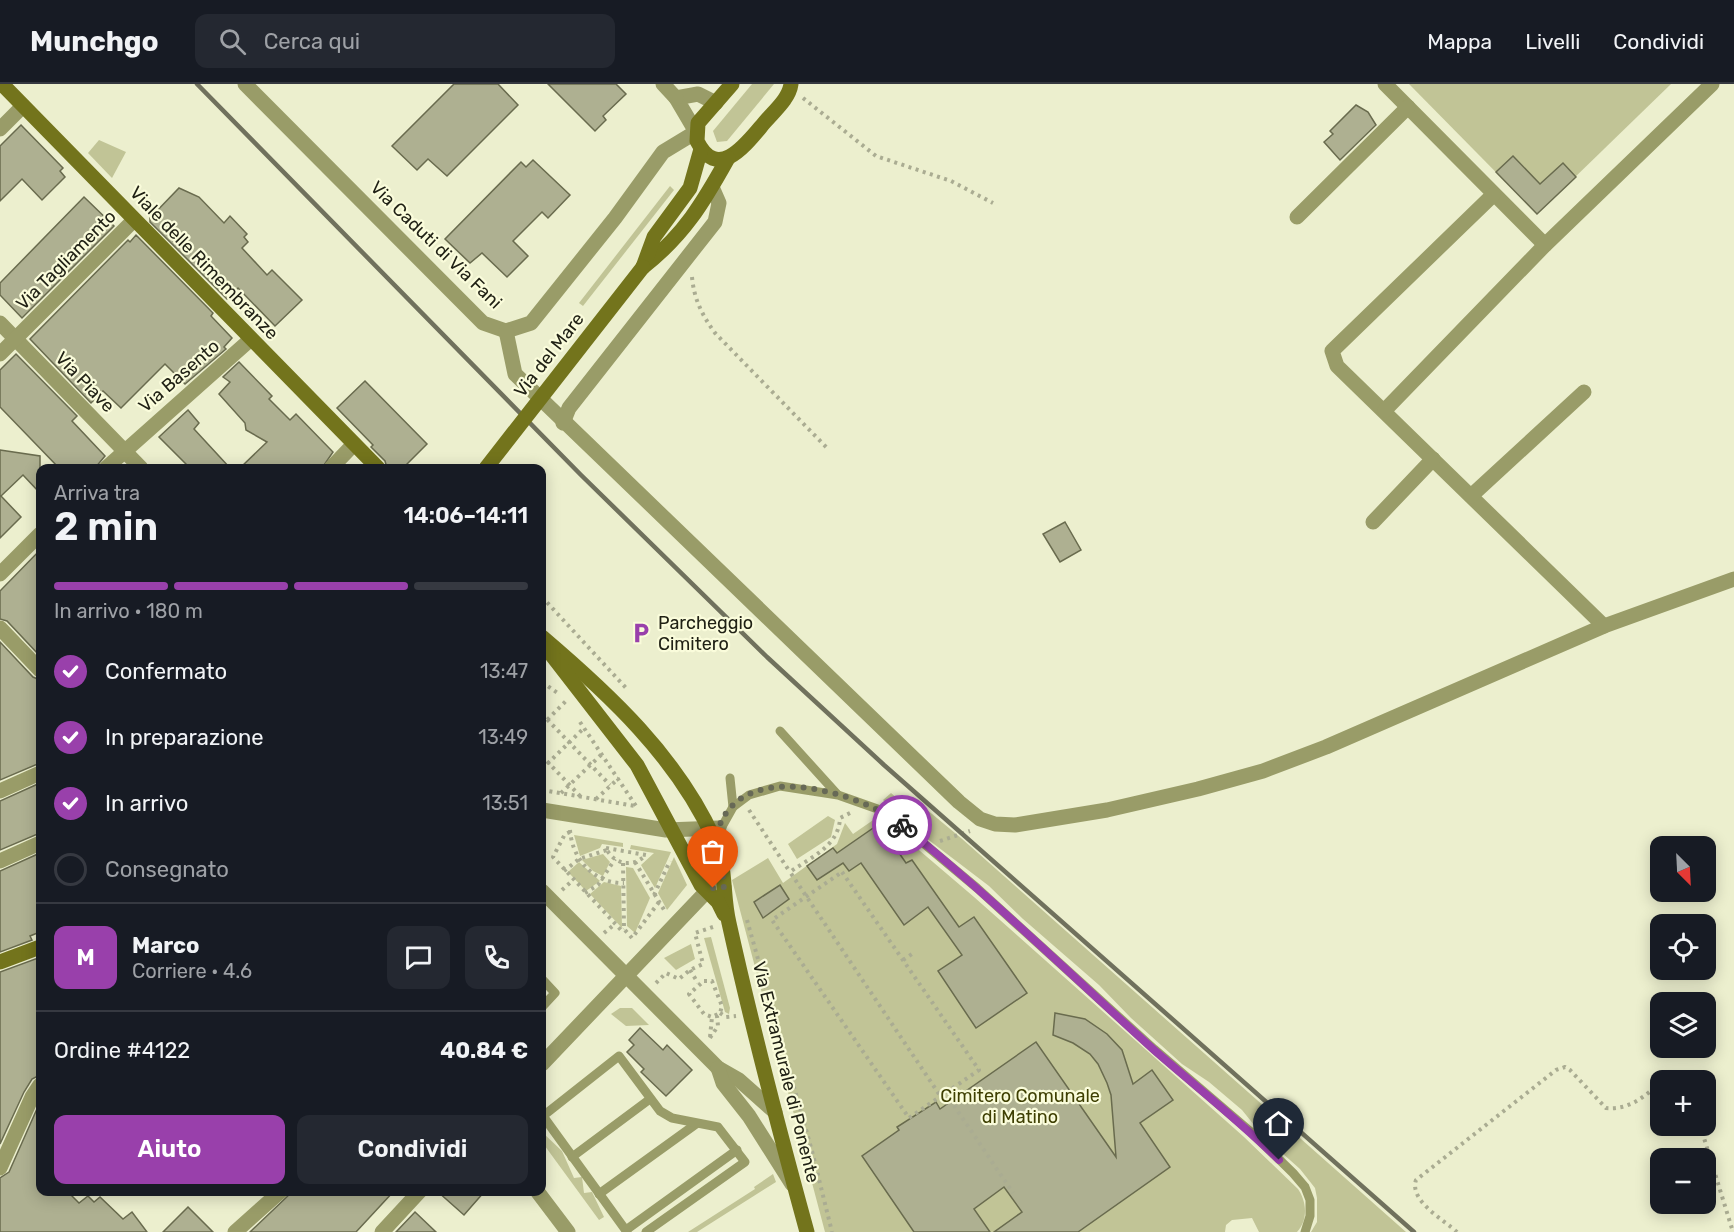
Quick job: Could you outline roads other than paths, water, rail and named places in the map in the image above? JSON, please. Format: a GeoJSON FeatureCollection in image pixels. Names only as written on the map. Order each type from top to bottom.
{"type":"FeatureCollection","features":[{"type":"Feature","properties":{"kind":"main road","name":"Viale delle Rimembranze"},"geometry":{"type":"LineString","coordinates":[[2,84],[374,464]]}},
{"type":"Feature","properties":{"kind":"main road"},"geometry":{"type":"LineString","coordinates":[[728,158],[716,158],[701,149],[696,132],[698,123],[732,84]]}},
{"type":"Feature","properties":{"kind":"main road","name":"Via del Mare"},"geometry":{"type":"LineString","coordinates":[[489,464],[643,267],[669,247],[712,186],[728,158],[740,151],[791,86]]}},
{"type":"Feature","properties":{"kind":"main road","name":"Via del Mare"},"geometry":{"type":"LineString","coordinates":[[643,267],[654,237],[690,188],[701,149]]}},
{"type":"Feature","properties":{"kind":"main road","name":"Via Extramurale di Ponente"},"geometry":{"type":"LineString","coordinates":[[546,642],[588,675],[667,760],[713,828],[722,859],[728,922],[807,1232]]}},
{"type":"Feature","properties":{"kind":"main road","name":"Via Extramurale di Ponente"},"geometry":{"type":"LineString","coordinates":[[546,644],[637,765],[662,808],[701,885],[718,902],[728,922]]}},
{"type":"Feature","properties":{"kind":"main road"},"geometry":{"type":"LineString","coordinates":[[0,962],[36,948]]}},
{"type":"Feature","properties":{"kind":"street","name":"Via Caduti di Via Fani"},"geometry":{"type":"LineString","coordinates":[[245,84],[483,323],[506,331],[531,323],[615,218],[663,152],[696,132]]}},
{"type":"Feature","properties":{"kind":"street"},"geometry":{"type":"LineString","coordinates":[[663,84],[676,98],[696,132]]}},
{"type":"Feature","properties":{"kind":"street"},"geometry":{"type":"LineString","coordinates":[[1385,84],[1545,245]]}},
{"type":"Feature","properties":{"kind":"street"},"geometry":{"type":"LineString","coordinates":[[1385,410],[1545,245],[1712,84]]}},
{"type":"Feature","properties":{"kind":"street"},"geometry":{"type":"LineString","coordinates":[[676,98],[700,89],[716,103]]}},
{"type":"Feature","properties":{"kind":"street"},"geometry":{"type":"LineString","coordinates":[[0,129],[23,106]]}},
{"type":"Feature","properties":{"kind":"street"},"geometry":{"type":"LineString","coordinates":[[1297,217],[1408,107]]}},
{"type":"Feature","properties":{"kind":"street"},"geometry":{"type":"LineString","coordinates":[[563,423],[569,408],[715,222],[719,203],[712,186]]}},
{"type":"Feature","properties":{"kind":"street"},"geometry":{"type":"LineString","coordinates":[[1493,195],[1332,351],[1337,366],[1385,410],[1604,626]]}},
{"type":"Feature","properties":{"kind":"street","name":"Via Tagliamento"},"geometry":{"type":"LineString","coordinates":[[0,354],[134,220]]}},
{"type":"Feature","properties":{"kind":"street","name":"Via Piave"},"geometry":{"type":"LineString","coordinates":[[0,323],[137,464]]}},
{"type":"Feature","properties":{"kind":"street"},"geometry":{"type":"LineString","coordinates":[[506,331],[515,374],[563,423],[804,650],[959,802],[980,819],[995,824],[1015,825],[1107,810],[1263,771],[1326,747],[1604,626],[1734,579]]}},
{"type":"Feature","properties":{"kind":"street","name":"Via Basento"},"geometry":{"type":"LineString","coordinates":[[110,464],[251,339]]}},
{"type":"Feature","properties":{"kind":"street"},"geometry":{"type":"LineString","coordinates":[[1470,496],[1584,392]]}},
{"type":"Feature","properties":{"kind":"street"},"geometry":{"type":"LineString","coordinates":[[335,464],[354,444]]}},
{"type":"Feature","properties":{"kind":"street"},"geometry":{"type":"LineString","coordinates":[[1373,522],[1433,459]]}},
{"type":"Feature","properties":{"kind":"street"},"geometry":{"type":"LineString","coordinates":[[0,574],[36,538]]}},
{"type":"Feature","properties":{"kind":"street"},"geometry":{"type":"LineString","coordinates":[[0,628],[36,666]]}},
{"type":"Feature","properties":{"kind":"street"},"geometry":{"type":"LineString","coordinates":[[0,791],[36,775]]}},
{"type":"Feature","properties":{"kind":"street"},"geometry":{"type":"LineString","coordinates":[[546,811],[676,836],[713,828]]}},
{"type":"Feature","properties":{"kind":"street"},"geometry":{"type":"LineString","coordinates":[[0,861],[36,845]]}},
{"type":"Feature","properties":{"kind":"street"},"geometry":{"type":"LineString","coordinates":[[546,1060],[707,891],[724,887]]}},
{"type":"Feature","properties":{"kind":"street"},"geometry":{"type":"LineString","coordinates":[[546,895],[624,977],[718,1068],[739,1080],[775,1112]]}},
{"type":"Feature","properties":{"kind":"street"},"geometry":{"type":"LineString","coordinates":[[718,1068],[723,1083],[757,1128],[795,1189]]}},
{"type":"Feature","properties":{"kind":"street"},"geometry":{"type":"LineString","coordinates":[[0,1168],[36,1091]]}},
{"type":"Feature","properties":{"kind":"street"},"geometry":{"type":"LineString","coordinates":[[757,1128],[766,1134],[781,1134]]}},
{"type":"Feature","properties":{"kind":"street"},"geometry":{"type":"LineString","coordinates":[[235,1232],[275,1196]]}},
{"type":"Feature","properties":{"kind":"street"},"geometry":{"type":"LineString","coordinates":[[382,1232],[415,1196]]}},
{"type":"Feature","properties":{"kind":"street"},"geometry":{"type":"LineString","coordinates":[[541,1196],[568,1232]]}},
{"type":"Feature","properties":{"kind":"lane"},"geometry":{"type":"LineString","coordinates":[[780,731],[838,795]]}},
{"type":"Feature","properties":{"kind":"lane"},"geometry":{"type":"LineString","coordinates":[[730,778],[733,807]]}},
{"type":"Feature","properties":{"kind":"lane"},"geometry":{"type":"LineString","coordinates":[[713,828],[742,801],[764,789],[780,786],[838,795],[886,812],[1088,986],[1154,1049],[1226,1110],[1293,1173],[1305,1187],[1310,1200],[1310,1216],[1305,1232]]}},
{"type":"Feature","properties":{"kind":"lane"},"geometry":{"type":"LineString","coordinates":[[546,983],[555,993],[546,1003]]}},
{"type":"Feature","properties":{"kind":"lane"},"geometry":{"type":"LineString","coordinates":[[546,1114],[619,1056],[660,1111],[672,1118],[718,1127],[745,1162],[646,1232]]}},
{"type":"Feature","properties":{"kind":"lane"},"geometry":{"type":"LineString","coordinates":[[572,1157],[650,1099]]}},
{"type":"Feature","properties":{"kind":"lane"},"geometry":{"type":"LineString","coordinates":[[546,1120],[627,1231],[737,1150]]}},
{"type":"Feature","properties":{"kind":"lane"},"geometry":{"type":"LineString","coordinates":[[599,1194],[696,1124]]}},
{"type":"Feature","properties":{"kind":"railway"},"geometry":{"type":"LineString","coordinates":[[197,84],[581,475],[767,657],[884,765],[1414,1232]]}},
{"type":"Feature","properties":{"kind":"place","name":"Parcheggio Cimitero"},"geometry":{"type":"Point","coordinates":[641,633]}},
{"type":"Feature","properties":{"kind":"park label","name":"Cimitero Comunale di Matino"},"geometry":{"type":"Point","coordinates":[1020,1106]}}]}
